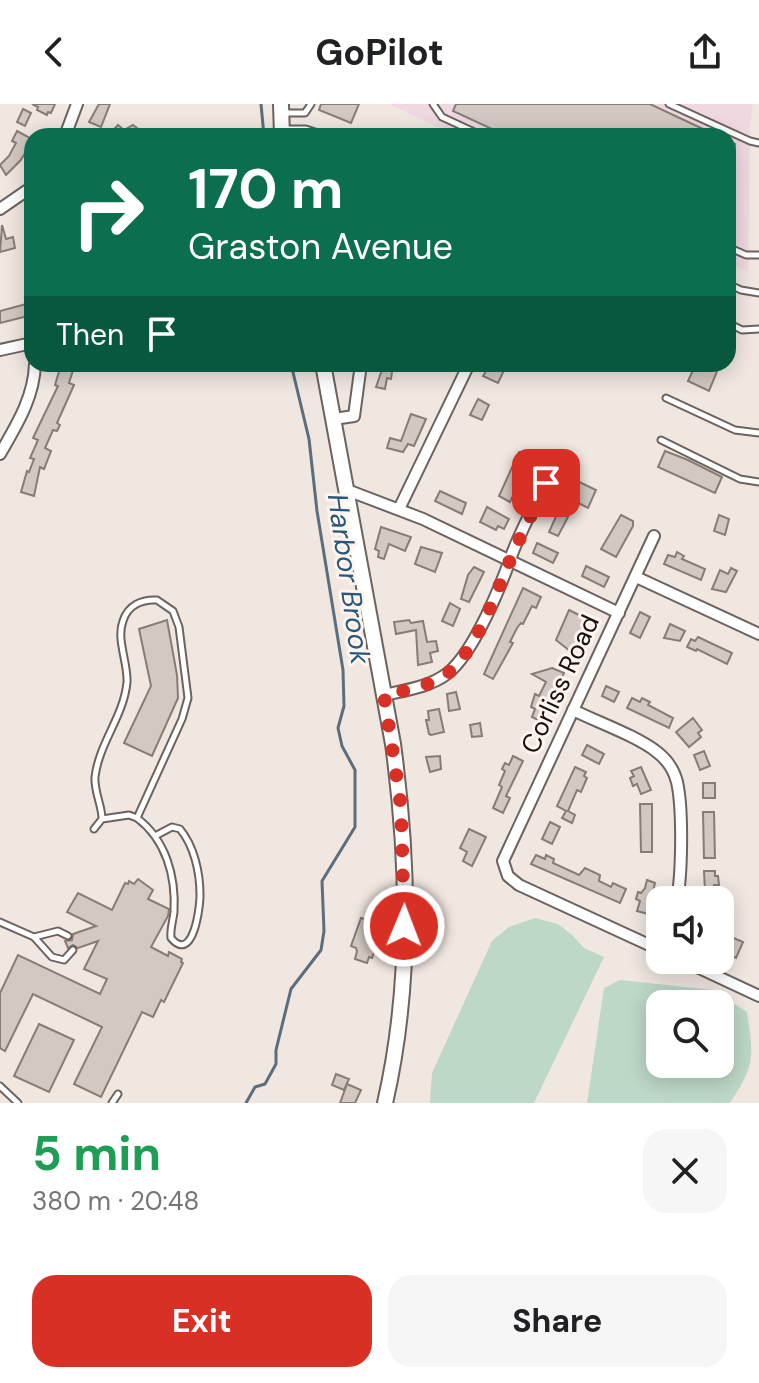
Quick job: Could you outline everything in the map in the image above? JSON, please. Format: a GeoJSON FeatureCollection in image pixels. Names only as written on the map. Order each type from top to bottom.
{"type":"FeatureCollection","features":[{"type":"Feature","properties":{"kind":"street"},"geometry":{"type":"LineString","coordinates":[[68,128],[77,104]]}},
{"type":"Feature","properties":{"kind":"street"},"geometry":{"type":"LineString","coordinates":[[0,209],[24,192]]}},
{"type":"Feature","properties":{"kind":"street"},"geometry":{"type":"LineString","coordinates":[[0,350],[24,345]]}},
{"type":"Feature","properties":{"kind":"street"},"geometry":{"type":"LineString","coordinates":[[0,454],[23,413],[34,372]]}},
{"type":"Feature","properties":{"kind":"street"},"geometry":{"type":"LineString","coordinates":[[325,372],[384,695],[401,806],[405,897],[401,1012],[395,1061],[385,1103]]}},
{"type":"Feature","properties":{"kind":"street"},"geometry":{"type":"LineString","coordinates":[[334,419],[354,416],[360,372]]}},
{"type":"Feature","properties":{"kind":"street"},"geometry":{"type":"LineString","coordinates":[[399,509],[465,372]]}},
{"type":"Feature","properties":{"kind":"street"},"geometry":{"type":"LineString","coordinates":[[384,695],[435,681],[450,671],[466,652],[498,592],[558,459]]}},
{"type":"Feature","properties":{"kind":"street"},"geometry":{"type":"LineString","coordinates":[[347,490],[399,509],[619,613]]}},
{"type":"Feature","properties":{"kind":"street","name":"Corliss Road"},"geometry":{"type":"LineString","coordinates":[[646,944],[519,885],[504,870],[503,861],[654,536]]}},
{"type":"Feature","properties":{"kind":"street"},"geometry":{"type":"LineString","coordinates":[[636,577],[759,634]]}},
{"type":"Feature","properties":{"kind":"street"},"geometry":{"type":"LineString","coordinates":[[573,710],[654,749],[671,766],[677,783],[679,886]]}},
{"type":"Feature","properties":{"kind":"street"},"geometry":{"type":"LineString","coordinates":[[712,974],[759,996]]}},
{"type":"Feature","properties":{"kind":"lane"},"geometry":{"type":"LineString","coordinates":[[281,109],[305,113],[311,104]]}},
{"type":"Feature","properties":{"kind":"lane"},"geometry":{"type":"LineString","coordinates":[[433,104],[442,117],[466,128]]}},
{"type":"Feature","properties":{"kind":"lane"},"geometry":{"type":"LineString","coordinates":[[669,104],[722,128]]}},
{"type":"Feature","properties":{"kind":"lane"},"geometry":{"type":"LineString","coordinates":[[736,135],[759,143]]}},
{"type":"Feature","properties":{"kind":"lane"},"geometry":{"type":"LineString","coordinates":[[736,251],[746,255],[759,255]]}},
{"type":"Feature","properties":{"kind":"lane"},"geometry":{"type":"LineString","coordinates":[[736,288],[759,293]]}},
{"type":"Feature","properties":{"kind":"lane"},"geometry":{"type":"LineString","coordinates":[[736,327],[742,330],[759,329]]}},
{"type":"Feature","properties":{"kind":"lane"},"geometry":{"type":"LineString","coordinates":[[666,398],[735,430],[759,433]]}},
{"type":"Feature","properties":{"kind":"lane"},"geometry":{"type":"LineString","coordinates":[[661,440],[740,479],[759,482]]}},
{"type":"Feature","properties":{"kind":"lane"},"geometry":{"type":"LineString","coordinates":[[102,819],[95,778],[102,752],[124,700],[127,679],[121,629],[123,620],[138,603],[157,600],[173,611],[179,627],[188,698],[182,719],[137,818]]}},
{"type":"Feature","properties":{"kind":"lane"},"geometry":{"type":"LineString","coordinates":[[94,829],[102,819],[129,815],[137,818],[155,836],[169,862],[173,881],[171,938],[182,945],[193,935],[197,919],[200,893],[197,865],[187,837],[180,829],[172,827],[155,836]]}},
{"type":"Feature","properties":{"kind":"lane"},"geometry":{"type":"LineString","coordinates":[[0,933],[2,923],[34,937],[52,957],[64,960],[73,950]]}},
{"type":"Feature","properties":{"kind":"lane"},"geometry":{"type":"LineString","coordinates":[[34,937],[58,931],[68,936]]}},
{"type":"Feature","properties":{"kind":"lane"},"geometry":{"type":"LineString","coordinates":[[0,1086],[18,1103]]}},
{"type":"Feature","properties":{"kind":"lane"},"geometry":{"type":"LineString","coordinates":[[112,1103],[118,1094]]}},
{"type":"Feature","properties":{"kind":"shaded area"},"geometry":{"type":"Polygon","coordinates":[[[389,104],[753,104],[748,272],[736,267],[736,128],[440,128],[389,104]]]}},
{"type":"Feature","properties":{"kind":"green space"},"geometry":{"type":"Polygon","coordinates":[[[535,918],[558,924],[584,948],[604,957],[534,1103],[430,1103],[432,1073],[492,941],[509,927],[535,918]]]}},
{"type":"Feature","properties":{"kind":"green space"},"geometry":{"type":"Polygon","coordinates":[[[620,980],[713,990],[646,990],[646,1078],[734,1078],[734,1004],[747,1012],[750,1060],[744,1079],[730,1103],[587,1103],[604,988],[620,980]]]}},
{"type":"Feature","properties":{"kind":"building"},"geometry":{"type":"Polygon","coordinates":[[[32,104],[55,104],[47,115],[32,104]]]}},
{"type":"Feature","properties":{"kind":"building"},"geometry":{"type":"Polygon","coordinates":[[[99,104],[110,104],[101,127],[89,122],[99,104]]]}},
{"type":"Feature","properties":{"kind":"building"},"geometry":{"type":"Polygon","coordinates":[[[321,104],[359,104],[351,123],[319,110],[321,104]]]}},
{"type":"Feature","properties":{"kind":"building"},"geometry":{"type":"Polygon","coordinates":[[[456,104],[650,104],[701,128],[490,128],[453,111],[456,104]]]}},
{"type":"Feature","properties":{"kind":"building"},"geometry":{"type":"Polygon","coordinates":[[[23,109],[31,113],[25,126],[17,122],[23,109]]]}},
{"type":"Feature","properties":{"kind":"building"},"geometry":{"type":"Polygon","coordinates":[[[17,131],[24,135],[24,155],[6,175],[0,165],[16,143],[12,141],[17,131]]]}},
{"type":"Feature","properties":{"kind":"building"},"geometry":{"type":"Polygon","coordinates":[[[2,225],[6,239],[13,237],[15,248],[0,252],[2,225]]]}},
{"type":"Feature","properties":{"kind":"building"},"geometry":{"type":"Polygon","coordinates":[[[24,305],[24,317],[0,323],[0,311],[24,305]]]}},
{"type":"Feature","properties":{"kind":"building"},"geometry":{"type":"Polygon","coordinates":[[[59,372],[72,372],[69,383],[74,385],[57,423],[60,425],[57,431],[53,430],[45,448],[51,451],[44,469],[40,467],[34,496],[21,492],[34,459],[30,458],[38,440],[33,438],[58,386],[55,385],[59,372]]]}},
{"type":"Feature","properties":{"kind":"building"},"geometry":{"type":"Polygon","coordinates":[[[381,372],[392,372],[385,389],[376,387],[381,372]]]}},
{"type":"Feature","properties":{"kind":"building"},"geometry":{"type":"Polygon","coordinates":[[[485,372],[503,372],[498,383],[483,376],[485,372]]]}},
{"type":"Feature","properties":{"kind":"building"},"geometry":{"type":"Polygon","coordinates":[[[692,372],[717,372],[709,391],[688,381],[692,372]]]}},
{"type":"Feature","properties":{"kind":"building"},"geometry":{"type":"Polygon","coordinates":[[[478,399],[489,405],[482,420],[470,415],[478,399]]]}},
{"type":"Feature","properties":{"kind":"building"},"geometry":{"type":"Polygon","coordinates":[[[411,414],[426,419],[414,446],[408,444],[403,452],[387,448],[390,438],[401,441],[411,414]]]}},
{"type":"Feature","properties":{"kind":"building"},"geometry":{"type":"Polygon","coordinates":[[[665,451],[722,477],[715,493],[658,467],[665,451]]]}},
{"type":"Feature","properties":{"kind":"building"},"geometry":{"type":"Polygon","coordinates":[[[519,452],[531,458],[510,502],[499,496],[519,452]]]}},
{"type":"Feature","properties":{"kind":"building"},"geometry":{"type":"Polygon","coordinates":[[[573,479],[596,490],[588,508],[574,501],[576,495],[568,491],[573,479]]]}},
{"type":"Feature","properties":{"kind":"building"},"geometry":{"type":"Polygon","coordinates":[[[440,491],[466,503],[462,514],[435,501],[440,491]]]}},
{"type":"Feature","properties":{"kind":"building"},"geometry":{"type":"Polygon","coordinates":[[[487,507],[509,519],[504,529],[498,526],[496,530],[480,522],[487,507]]]}},
{"type":"Feature","properties":{"kind":"building"},"geometry":{"type":"Polygon","coordinates":[[[558,512],[568,517],[558,536],[549,532],[558,512]]]}},
{"type":"Feature","properties":{"kind":"building"},"geometry":{"type":"Polygon","coordinates":[[[621,515],[633,521],[633,526],[616,557],[601,549],[621,515]]]}},
{"type":"Feature","properties":{"kind":"building"},"geometry":{"type":"Polygon","coordinates":[[[719,515],[729,519],[725,535],[714,531],[719,515]]]}},
{"type":"Feature","properties":{"kind":"building"},"geometry":{"type":"Polygon","coordinates":[[[381,527],[411,537],[405,551],[389,544],[384,559],[378,557],[379,551],[375,549],[381,527]]]}},
{"type":"Feature","properties":{"kind":"building"},"geometry":{"type":"Polygon","coordinates":[[[537,543],[558,553],[553,563],[533,553],[537,543]]]}},
{"type":"Feature","properties":{"kind":"building"},"geometry":{"type":"Polygon","coordinates":[[[421,547],[442,553],[435,572],[415,564],[421,547]]]}},
{"type":"Feature","properties":{"kind":"building"},"geometry":{"type":"Polygon","coordinates":[[[677,552],[684,556],[682,559],[705,569],[701,580],[664,564],[668,555],[675,557],[677,552]]]}},
{"type":"Feature","properties":{"kind":"building"},"geometry":{"type":"Polygon","coordinates":[[[586,566],[609,577],[604,587],[582,576],[586,566]]]}},
{"type":"Feature","properties":{"kind":"building"},"geometry":{"type":"Polygon","coordinates":[[[474,567],[484,572],[469,602],[461,599],[468,575],[474,567]]]}},
{"type":"Feature","properties":{"kind":"building"},"geometry":{"type":"Polygon","coordinates":[[[731,568],[737,571],[726,592],[712,589],[720,570],[728,574],[731,568]]]}},
{"type":"Feature","properties":{"kind":"building"},"geometry":{"type":"Polygon","coordinates":[[[523,588],[541,597],[536,608],[532,606],[523,624],[517,628],[510,642],[513,643],[493,679],[484,674],[523,588]]]}},
{"type":"Feature","properties":{"kind":"building"},"geometry":{"type":"Polygon","coordinates":[[[450,603],[460,609],[453,626],[442,621],[450,603]]]}},
{"type":"Feature","properties":{"kind":"building"},"geometry":{"type":"Polygon","coordinates":[[[569,610],[589,620],[570,651],[556,640],[569,610]]]}},
{"type":"Feature","properties":{"kind":"building"},"geometry":{"type":"Polygon","coordinates":[[[640,612],[650,617],[640,638],[630,633],[640,612]]]}},
{"type":"Feature","properties":{"kind":"building"},"geometry":{"type":"Polygon","coordinates":[[[167,620],[178,698],[152,756],[124,743],[151,686],[139,629],[167,620]]]}},
{"type":"Feature","properties":{"kind":"building"},"geometry":{"type":"Polygon","coordinates":[[[409,620],[411,623],[423,621],[427,642],[436,641],[438,651],[430,653],[432,662],[418,665],[416,630],[396,634],[394,622],[409,620]]]}},
{"type":"Feature","properties":{"kind":"building"},"geometry":{"type":"Polygon","coordinates":[[[670,624],[685,631],[680,641],[664,638],[670,624]]]}},
{"type":"Feature","properties":{"kind":"building"},"geometry":{"type":"Polygon","coordinates":[[[698,637],[732,653],[727,664],[687,647],[691,639],[695,641],[698,637]]]}},
{"type":"Feature","properties":{"kind":"building"},"geometry":{"type":"Polygon","coordinates":[[[552,668],[564,673],[542,722],[532,717],[535,709],[531,707],[535,694],[539,696],[546,682],[532,674],[552,668]]]}},
{"type":"Feature","properties":{"kind":"building"},"geometry":{"type":"Polygon","coordinates":[[[606,686],[619,692],[614,702],[602,696],[606,686]]]}},
{"type":"Feature","properties":{"kind":"building"},"geometry":{"type":"Polygon","coordinates":[[[456,692],[460,709],[449,711],[447,694],[456,692]]]}},
{"type":"Feature","properties":{"kind":"building"},"geometry":{"type":"Polygon","coordinates":[[[632,698],[640,702],[642,698],[650,702],[648,705],[673,718],[669,728],[627,708],[632,698]]]}},
{"type":"Feature","properties":{"kind":"building"},"geometry":{"type":"Polygon","coordinates":[[[439,709],[444,732],[431,735],[426,720],[429,720],[428,711],[439,709]]]}},
{"type":"Feature","properties":{"kind":"building"},"geometry":{"type":"Polygon","coordinates":[[[693,718],[702,730],[698,733],[701,737],[689,747],[676,732],[693,718]]]}},
{"type":"Feature","properties":{"kind":"building"},"geometry":{"type":"Polygon","coordinates":[[[480,723],[482,736],[472,737],[470,725],[480,723]]]}},
{"type":"Feature","properties":{"kind":"building"},"geometry":{"type":"Polygon","coordinates":[[[587,745],[604,754],[599,764],[582,755],[587,745]]]}},
{"type":"Feature","properties":{"kind":"building"},"geometry":{"type":"Polygon","coordinates":[[[704,751],[710,766],[700,770],[694,755],[704,751]]]}},
{"type":"Feature","properties":{"kind":"building"},"geometry":{"type":"Polygon","coordinates":[[[440,756],[441,769],[430,772],[426,757],[440,756]]]}},
{"type":"Feature","properties":{"kind":"building"},"geometry":{"type":"Polygon","coordinates":[[[513,756],[523,761],[506,796],[510,798],[503,813],[493,808],[502,787],[499,785],[505,771],[502,769],[505,763],[509,765],[513,756]]]}},
{"type":"Feature","properties":{"kind":"building"},"geometry":{"type":"Polygon","coordinates":[[[575,767],[586,772],[584,776],[587,778],[581,792],[577,790],[568,811],[575,815],[572,823],[562,818],[566,811],[557,806],[575,767]]]}},
{"type":"Feature","properties":{"kind":"building"},"geometry":{"type":"Polygon","coordinates":[[[641,767],[651,790],[641,794],[630,778],[634,776],[631,771],[641,767]]]}},
{"type":"Feature","properties":{"kind":"building"},"geometry":{"type":"Polygon","coordinates":[[[703,783],[715,783],[715,798],[703,798],[703,783]]]}},
{"type":"Feature","properties":{"kind":"building"},"geometry":{"type":"Polygon","coordinates":[[[640,804],[652,804],[652,852],[641,852],[640,804]]]}},
{"type":"Feature","properties":{"kind":"building"},"geometry":{"type":"Polygon","coordinates":[[[703,812],[714,812],[715,858],[704,858],[703,812]]]}},
{"type":"Feature","properties":{"kind":"building"},"geometry":{"type":"Polygon","coordinates":[[[550,822],[560,827],[552,844],[542,839],[550,822]]]}},
{"type":"Feature","properties":{"kind":"building"},"geometry":{"type":"Polygon","coordinates":[[[469,829],[486,837],[472,866],[463,861],[467,852],[460,848],[469,829]]]}},
{"type":"Feature","properties":{"kind":"building"},"geometry":{"type":"Polygon","coordinates":[[[536,855],[545,859],[546,855],[554,859],[553,863],[579,875],[585,868],[600,875],[599,881],[626,889],[620,903],[531,864],[536,855]]]}},
{"type":"Feature","properties":{"kind":"building"},"geometry":{"type":"Polygon","coordinates":[[[704,871],[715,871],[719,885],[705,886],[704,871]]]}},
{"type":"Feature","properties":{"kind":"building"},"geometry":{"type":"Polygon","coordinates":[[[138,879],[153,890],[148,899],[169,909],[151,947],[168,956],[169,952],[182,959],[183,963],[153,1017],[142,1012],[101,1097],[74,1084],[102,1027],[33,994],[5,1051],[0,1048],[0,993],[18,955],[100,994],[107,979],[84,969],[98,941],[68,948],[65,941],[72,940],[73,934],[96,926],[67,912],[78,893],[112,910],[125,883],[129,881],[134,884],[138,879]]]}},
{"type":"Feature","properties":{"kind":"building"},"geometry":{"type":"Polygon","coordinates":[[[647,880],[655,883],[654,886],[646,886],[646,913],[637,911],[640,901],[636,899],[638,892],[645,888],[647,880]]]}},
{"type":"Feature","properties":{"kind":"building"},"geometry":{"type":"Polygon","coordinates":[[[361,918],[369,920],[365,931],[380,936],[367,963],[355,959],[357,951],[351,946],[361,918]]]}},
{"type":"Feature","properties":{"kind":"building"},"geometry":{"type":"Polygon","coordinates":[[[734,938],[743,942],[734,957],[734,938]]]}},
{"type":"Feature","properties":{"kind":"building"},"geometry":{"type":"Polygon","coordinates":[[[39,1024],[74,1040],[49,1092],[14,1076],[39,1024]]]}},
{"type":"Feature","properties":{"kind":"building"},"geometry":{"type":"Polygon","coordinates":[[[336,1074],[349,1079],[344,1090],[332,1085],[336,1074]]]}},
{"type":"Feature","properties":{"kind":"building"},"geometry":{"type":"Polygon","coordinates":[[[347,1084],[361,1090],[355,1103],[340,1103],[347,1084]]]}},
{"type":"Feature","properties":{"kind":"waterway","name":"Harbor Brook"},"geometry":{"type":"LineString","coordinates":[[261,104],[263,128]]}},
{"type":"Feature","properties":{"kind":"waterway","name":"Harbor Brook"},"geometry":{"type":"LineString","coordinates":[[246,1103],[255,1087],[265,1084],[276,1064],[276,1050],[291,989],[321,950],[324,931],[322,881],[355,827],[355,770],[342,746],[338,728],[344,706],[343,670],[317,511],[309,439],[293,372]]}},
{"type":"Feature","properties":{"kind":"route"},"geometry":{"type":"LineString","coordinates":[[404,926],[401,806],[384,695],[435,681],[450,671],[466,652],[498,592],[546,483]]}}]}
